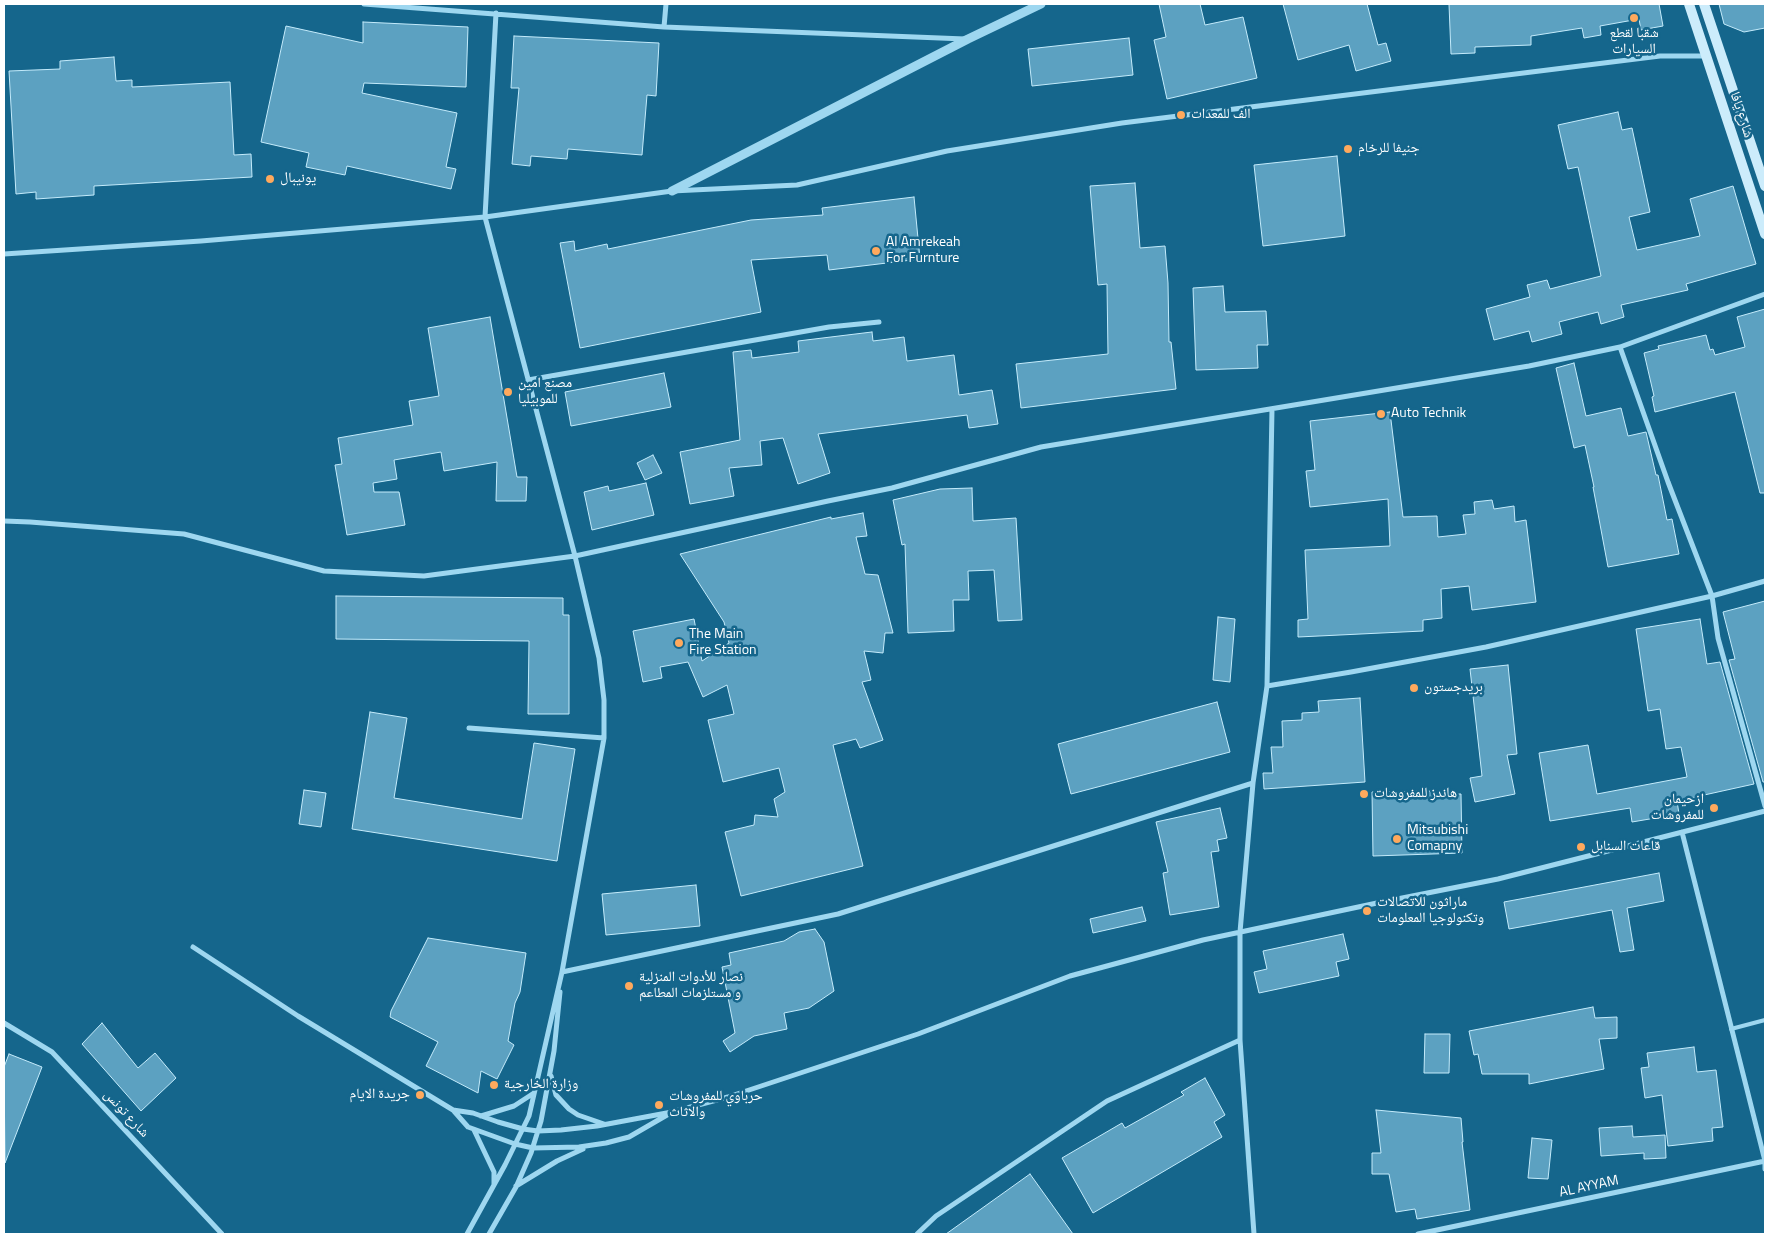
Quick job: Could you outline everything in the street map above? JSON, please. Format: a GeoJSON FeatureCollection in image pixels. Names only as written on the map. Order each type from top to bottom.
{"type":"FeatureCollection","features":[{"type":"Feature","properties":{"kind":"main road","name":"شارع يافا"},"geometry":{"type":"LineString","coordinates":[[1689,4],[1765,234]]}},
{"type":"Feature","properties":{"kind":"main road","name":"شارع يافا"},"geometry":{"type":"LineString","coordinates":[[1704,4],[1765,186]]}},
{"type":"Feature","properties":{"kind":"street"},"geometry":{"type":"LineString","coordinates":[[364,4],[664,27],[968,39]]}},
{"type":"Feature","properties":{"kind":"street"},"geometry":{"type":"LineString","coordinates":[[664,27],[666,4]]}},
{"type":"Feature","properties":{"kind":"street"},"geometry":{"type":"LineString","coordinates":[[672,191],[1037,5]]}},
{"type":"Feature","properties":{"kind":"street"},"geometry":{"type":"LineString","coordinates":[[467,1234],[529,1116],[562,972],[604,738],[604,700],[599,658],[575,556],[485,217],[496,13]]}},
{"type":"Feature","properties":{"kind":"street"},"geometry":{"type":"LineString","coordinates":[[4,254],[201,241],[485,217],[672,191],[797,185],[948,151],[1122,123],[1660,56],[1707,56]]}},
{"type":"Feature","properties":{"kind":"street"},"geometry":{"type":"LineString","coordinates":[[4,521],[184,534],[324,571],[424,576],[575,556],[828,500],[892,488],[1041,447],[1529,366],[1620,347],[1765,294]]}},
{"type":"Feature","properties":{"kind":"street"},"geometry":{"type":"LineString","coordinates":[[528,380],[819,328],[879,322]]}},
{"type":"Feature","properties":{"kind":"street"},"geometry":{"type":"LineString","coordinates":[[1620,347],[1668,482],[1712,596],[1718,638],[1765,806]]}},
{"type":"Feature","properties":{"kind":"street"},"geometry":{"type":"LineString","coordinates":[[1254,1234],[1240,1040],[1240,932],[1253,783],[1267,686],[1272,409]]}},
{"type":"Feature","properties":{"kind":"street"},"geometry":{"type":"LineString","coordinates":[[1267,686],[1486,647],[1712,596],[1765,581]]}},
{"type":"Feature","properties":{"kind":"street"},"geometry":{"type":"LineString","coordinates":[[469,728],[604,738]]}},
{"type":"Feature","properties":{"kind":"street"},"geometry":{"type":"LineString","coordinates":[[562,972],[838,914],[1253,783]]}},
{"type":"Feature","properties":{"kind":"street"},"geometry":{"type":"LineString","coordinates":[[453,1110],[473,1112],[498,1122],[522,1129],[538,1131],[607,1124],[672,1112],[728,1097],[918,1034],[1070,976],[1203,940],[1498,879],[1765,810]]}},
{"type":"Feature","properties":{"kind":"street"},"geometry":{"type":"LineString","coordinates":[[1682,832],[1765,1161],[1765,1169]]}},
{"type":"Feature","properties":{"kind":"street"},"geometry":{"type":"LineString","coordinates":[[193,947],[298,1016],[453,1110],[468,1127],[474,1130],[532,1148],[592,1146],[606,1144],[629,1136],[672,1112]]}},
{"type":"Feature","properties":{"kind":"street"},"geometry":{"type":"LineString","coordinates":[[489,1234],[516,1187],[538,1131],[551,1072],[562,972]]}},
{"type":"Feature","properties":{"kind":"street","name":"شارع تونس"},"geometry":{"type":"LineString","coordinates":[[4,1023],[52,1052],[222,1234]]}},
{"type":"Feature","properties":{"kind":"street"},"geometry":{"type":"LineString","coordinates":[[917,1234],[936,1216],[1107,1101],[1240,1040]]}},
{"type":"Feature","properties":{"kind":"street"},"geometry":{"type":"LineString","coordinates":[[551,1072],[556,1095],[565,1106],[578,1115],[607,1124]]}},
{"type":"Feature","properties":{"kind":"street"},"geometry":{"type":"LineString","coordinates":[[480,1116],[514,1106],[534,1092]]}},
{"type":"Feature","properties":{"kind":"street"},"geometry":{"type":"LineString","coordinates":[[474,1130],[494,1172],[494,1185]]}},
{"type":"Feature","properties":{"kind":"street"},"geometry":{"type":"LineString","coordinates":[[516,1187],[565,1157],[592,1146]]}},
{"type":"Feature","properties":{"kind":"street","name":"AL AYYAM"},"geometry":{"type":"LineString","coordinates":[[1418,1234],[1765,1161]]}},
{"type":"Feature","properties":{"kind":"lane"},"geometry":{"type":"LineString","coordinates":[[1731,1029],[1765,1020]]}},
{"type":"Feature","properties":{"kind":"building"},"geometry":{"type":"Polygon","coordinates":[[[1159,4],[1200,4],[1205,25],[1243,17],[1257,78],[1167,99],[1154,40],[1166,37],[1159,4]]]}},
{"type":"Feature","properties":{"kind":"building"},"geometry":{"type":"Polygon","coordinates":[[[1283,4],[1367,4],[1378,45],[1386,43],[1391,61],[1356,71],[1349,45],[1298,60],[1283,4]]]}},
{"type":"Feature","properties":{"kind":"building"},"geometry":{"type":"Polygon","coordinates":[[[1449,4],[1659,4],[1663,26],[1641,30],[1639,19],[1600,26],[1601,35],[1584,38],[1582,28],[1531,36],[1531,45],[1475,47],[1475,53],[1451,54],[1449,4]]]}},
{"type":"Feature","properties":{"kind":"building"},"geometry":{"type":"Polygon","coordinates":[[[1719,4],[1765,4],[1765,28],[1744,32],[1724,24],[1719,4]]]}},
{"type":"Feature","properties":{"kind":"building"},"geometry":{"type":"Polygon","coordinates":[[[363,22],[468,27],[466,87],[364,83],[362,93],[457,113],[446,167],[456,169],[451,189],[347,166],[345,175],[306,167],[309,153],[261,142],[286,26],[363,43],[363,22]]]}},
{"type":"Feature","properties":{"kind":"building"},"geometry":{"type":"Polygon","coordinates":[[[514,36],[659,43],[656,96],[647,95],[642,155],[568,149],[567,159],[531,156],[530,166],[512,164],[519,88],[511,88],[514,36]]]}},
{"type":"Feature","properties":{"kind":"building"},"geometry":{"type":"Polygon","coordinates":[[[1129,38],[1133,75],[1032,86],[1028,49],[1129,38]]]}},
{"type":"Feature","properties":{"kind":"building"},"geometry":{"type":"Polygon","coordinates":[[[114,57],[116,81],[132,80],[132,87],[230,82],[234,155],[251,154],[252,177],[94,186],[94,195],[36,199],[36,192],[16,194],[9,71],[60,69],[60,61],[114,57]]]}},
{"type":"Feature","properties":{"kind":"building"},"geometry":{"type":"Polygon","coordinates":[[[1618,112],[1622,130],[1632,128],[1650,212],[1629,217],[1637,250],[1700,236],[1690,199],[1733,186],[1756,264],[1686,284],[1688,290],[1621,305],[1624,317],[1601,324],[1598,312],[1559,322],[1562,334],[1532,342],[1529,331],[1494,340],[1486,309],[1530,297],[1527,285],[1547,280],[1550,289],[1601,276],[1578,167],[1568,169],[1558,125],[1618,112]]]}},
{"type":"Feature","properties":{"kind":"building"},"geometry":{"type":"Polygon","coordinates":[[[1337,156],[1345,236],[1263,246],[1254,165],[1337,156]]]}},
{"type":"Feature","properties":{"kind":"building"},"geometry":{"type":"Polygon","coordinates":[[[1135,183],[1140,248],[1165,246],[1169,342],[1171,342],[1176,389],[1021,408],[1016,364],[1108,354],[1107,284],[1098,285],[1090,186],[1135,183]]]}},
{"type":"Feature","properties":{"kind":"building"},"geometry":{"type":"Polygon","coordinates":[[[914,197],[920,259],[829,270],[827,255],[751,260],[761,312],[580,348],[560,243],[574,241],[575,251],[607,244],[608,249],[751,220],[823,215],[822,208],[914,197]]]}},
{"type":"Feature","properties":{"kind":"building"},"geometry":{"type":"Polygon","coordinates":[[[1223,286],[1225,312],[1266,311],[1268,345],[1257,345],[1258,368],[1196,370],[1193,288],[1223,286]]]}},
{"type":"Feature","properties":{"kind":"building"},"geometry":{"type":"Polygon","coordinates":[[[1765,309],[1765,493],[1760,493],[1735,392],[1655,412],[1652,397],[1654,396],[1644,353],[1659,349],[1658,346],[1706,335],[1710,350],[1713,349],[1715,355],[1745,347],[1737,317],[1765,309]]]}},
{"type":"Feature","properties":{"kind":"building"},"geometry":{"type":"Polygon","coordinates":[[[490,317],[517,477],[527,477],[526,501],[496,501],[497,462],[444,471],[441,452],[394,460],[397,479],[373,483],[374,492],[399,492],[405,525],[347,535],[335,465],[342,464],[338,438],[413,425],[409,401],[439,396],[428,328],[490,317]]]}},
{"type":"Feature","properties":{"kind":"building"},"geometry":{"type":"Polygon","coordinates":[[[872,332],[873,341],[904,337],[907,361],[954,355],[959,395],[992,390],[998,424],[969,428],[967,415],[818,434],[830,473],[798,484],[783,438],[760,441],[762,465],[729,468],[734,496],[690,504],[680,452],[740,440],[733,352],[751,350],[752,358],[799,352],[798,341],[872,332]]]}},
{"type":"Feature","properties":{"kind":"building"},"geometry":{"type":"Polygon","coordinates":[[[1574,363],[1586,416],[1621,408],[1628,436],[1646,432],[1656,475],[1658,475],[1667,520],[1672,519],[1679,554],[1608,567],[1585,445],[1574,448],[1556,368],[1574,363]]]}},
{"type":"Feature","properties":{"kind":"building"},"geometry":{"type":"Polygon","coordinates":[[[664,373],[671,407],[571,426],[565,392],[664,373]]]}},
{"type":"Feature","properties":{"kind":"building"},"geometry":{"type":"Polygon","coordinates":[[[1390,412],[1403,517],[1437,516],[1438,537],[1466,534],[1463,515],[1475,514],[1474,502],[1492,500],[1494,509],[1514,506],[1515,522],[1526,520],[1536,602],[1472,610],[1469,586],[1441,589],[1442,618],[1423,620],[1423,631],[1298,637],[1298,620],[1308,619],[1305,550],[1390,546],[1388,499],[1310,507],[1306,471],[1315,470],[1310,421],[1390,412]]]}},
{"type":"Feature","properties":{"kind":"building"},"geometry":{"type":"Polygon","coordinates":[[[653,455],[662,473],[645,480],[637,463],[653,455]]]}},
{"type":"Feature","properties":{"kind":"building"},"geometry":{"type":"Polygon","coordinates":[[[646,483],[654,515],[592,530],[584,492],[608,486],[609,491],[646,483]]]}},
{"type":"Feature","properties":{"kind":"building"},"geometry":{"type":"Polygon","coordinates":[[[972,488],[973,521],[1016,518],[1022,620],[998,621],[994,570],[968,571],[969,600],[953,600],[954,631],[908,633],[905,544],[902,545],[893,500],[940,489],[972,488]]]}},
{"type":"Feature","properties":{"kind":"building"},"geometry":{"type":"Polygon","coordinates":[[[863,513],[867,536],[856,537],[865,574],[878,575],[893,633],[885,633],[883,653],[864,651],[871,680],[862,682],[883,740],[860,748],[856,739],[833,745],[863,866],[741,896],[725,832],[754,825],[755,815],[778,817],[774,799],[785,792],[779,768],[723,782],[708,720],[734,714],[727,685],[703,697],[688,662],[660,667],[662,678],[643,682],[633,631],[694,619],[702,661],[729,643],[724,622],[680,554],[831,517],[831,519],[863,513]]]}},
{"type":"Feature","properties":{"kind":"building"},"geometry":{"type":"Polygon","coordinates":[[[336,596],[563,598],[563,615],[569,615],[569,714],[528,714],[529,641],[336,639],[336,596]]]}},
{"type":"Feature","properties":{"kind":"building"},"geometry":{"type":"Polygon","coordinates":[[[1765,601],[1765,782],[1763,782],[1729,660],[1735,659],[1723,612],[1765,601]]]}},
{"type":"Feature","properties":{"kind":"building"},"geometry":{"type":"Polygon","coordinates":[[[1218,617],[1235,619],[1230,682],[1213,680],[1218,617]]]}},
{"type":"Feature","properties":{"kind":"building"},"geometry":{"type":"Polygon","coordinates":[[[1700,619],[1707,664],[1720,662],[1754,784],[1677,801],[1679,814],[1632,822],[1630,808],[1550,821],[1539,753],[1588,745],[1597,794],[1687,777],[1681,747],[1666,749],[1660,709],[1648,711],[1636,629],[1700,619]]]}},
{"type":"Feature","properties":{"kind":"building"},"geometry":{"type":"Polygon","coordinates":[[[1508,665],[1517,754],[1507,755],[1515,794],[1475,802],[1470,778],[1482,776],[1470,669],[1508,665]]]}},
{"type":"Feature","properties":{"kind":"building"},"geometry":{"type":"Polygon","coordinates":[[[1360,698],[1365,782],[1264,789],[1263,773],[1273,773],[1271,747],[1283,747],[1282,721],[1302,720],[1302,713],[1319,712],[1318,701],[1360,698]]]}},
{"type":"Feature","properties":{"kind":"building"},"geometry":{"type":"Polygon","coordinates":[[[1217,702],[1230,752],[1071,794],[1058,744],[1217,702]]]}},
{"type":"Feature","properties":{"kind":"building"},"geometry":{"type":"Polygon","coordinates":[[[370,712],[407,718],[394,798],[522,819],[534,743],[575,749],[557,861],[352,829],[370,712]]]}},
{"type":"Feature","properties":{"kind":"building"},"geometry":{"type":"Polygon","coordinates":[[[304,790],[326,793],[321,827],[299,824],[304,790]]]}},
{"type":"Feature","properties":{"kind":"building"},"geometry":{"type":"Polygon","coordinates":[[[1435,791],[1435,794],[1461,794],[1462,853],[1373,856],[1372,792],[1435,791]]]}},
{"type":"Feature","properties":{"kind":"building"},"geometry":{"type":"Polygon","coordinates":[[[1220,808],[1227,838],[1217,840],[1219,851],[1211,852],[1219,907],[1170,915],[1163,873],[1168,872],[1156,822],[1220,808]]]}},
{"type":"Feature","properties":{"kind":"building"},"geometry":{"type":"Polygon","coordinates":[[[1659,873],[1664,901],[1627,908],[1634,950],[1620,952],[1612,910],[1509,929],[1504,902],[1659,873]]]}},
{"type":"Feature","properties":{"kind":"building"},"geometry":{"type":"Polygon","coordinates":[[[696,885],[700,926],[606,935],[602,894],[696,885]]]}},
{"type":"Feature","properties":{"kind":"building"},"geometry":{"type":"Polygon","coordinates":[[[1142,907],[1146,921],[1093,933],[1090,919],[1142,907]]]}},
{"type":"Feature","properties":{"kind":"building"},"geometry":{"type":"Polygon","coordinates":[[[815,929],[824,942],[834,991],[809,1008],[784,1013],[787,1029],[754,1036],[730,1052],[723,1041],[735,1033],[722,967],[731,965],[729,953],[784,941],[799,932],[815,929]]]}},
{"type":"Feature","properties":{"kind":"building"},"geometry":{"type":"Polygon","coordinates":[[[1343,934],[1349,959],[1336,962],[1339,976],[1259,993],[1254,972],[1267,969],[1263,951],[1343,934]]]}},
{"type":"Feature","properties":{"kind":"building"},"geometry":{"type":"Polygon","coordinates":[[[428,938],[526,953],[520,992],[515,1003],[508,1041],[514,1045],[497,1079],[481,1071],[478,1093],[426,1066],[438,1042],[390,1017],[391,1011],[428,938]]]}},
{"type":"Feature","properties":{"kind":"building"},"geometry":{"type":"Polygon","coordinates":[[[1593,1007],[1595,1018],[1617,1017],[1617,1038],[1599,1039],[1604,1069],[1529,1084],[1529,1074],[1482,1074],[1478,1054],[1474,1055],[1469,1031],[1593,1007]]]}},
{"type":"Feature","properties":{"kind":"building"},"geometry":{"type":"Polygon","coordinates":[[[102,1023],[138,1068],[155,1053],[176,1078],[141,1111],[82,1044],[102,1023]]]}},
{"type":"Feature","properties":{"kind":"building"},"geometry":{"type":"Polygon","coordinates":[[[1425,1034],[1450,1034],[1449,1073],[1424,1073],[1425,1034]]]}},
{"type":"Feature","properties":{"kind":"building"},"geometry":{"type":"Polygon","coordinates":[[[1694,1047],[1697,1072],[1716,1070],[1723,1127],[1712,1128],[1713,1141],[1668,1146],[1662,1095],[1645,1098],[1641,1068],[1649,1067],[1647,1053],[1694,1047]]]}},
{"type":"Feature","properties":{"kind":"building"},"geometry":{"type":"Polygon","coordinates":[[[9,1054],[42,1067],[5,1163],[4,1067],[9,1054]]]}},
{"type":"Feature","properties":{"kind":"building"},"geometry":{"type":"Polygon","coordinates":[[[1205,1078],[1225,1115],[1214,1122],[1222,1137],[1093,1213],[1062,1158],[1122,1123],[1125,1128],[1184,1095],[1181,1092],[1205,1078]]]}},
{"type":"Feature","properties":{"kind":"building"},"geometry":{"type":"Polygon","coordinates":[[[1376,1110],[1461,1118],[1470,1210],[1417,1219],[1415,1209],[1396,1212],[1389,1174],[1372,1174],[1372,1153],[1381,1153],[1376,1110]]]}},
{"type":"Feature","properties":{"kind":"building"},"geometry":{"type":"Polygon","coordinates":[[[1632,1126],[1633,1137],[1665,1135],[1666,1158],[1644,1159],[1644,1153],[1601,1156],[1599,1128],[1632,1126]]]}},
{"type":"Feature","properties":{"kind":"building"},"geometry":{"type":"Polygon","coordinates":[[[1532,1138],[1552,1140],[1548,1179],[1528,1178],[1532,1138]]]}},
{"type":"Feature","properties":{"kind":"building"},"geometry":{"type":"Polygon","coordinates":[[[1030,1174],[1073,1234],[946,1234],[1030,1174]]]}},
{"type":"Feature","properties":{"kind":"place","name":"شقبا لقطع السيارات"},"geometry":{"type":"Point","coordinates":[1634,18]}},
{"type":"Feature","properties":{"kind":"place","name":"الف للمعدات"},"geometry":{"type":"Point","coordinates":[1181,115]}},
{"type":"Feature","properties":{"kind":"place","name":"جنيفا للرخام"},"geometry":{"type":"Point","coordinates":[1348,149]}},
{"type":"Feature","properties":{"kind":"place","name":"يونيبال"},"geometry":{"type":"Point","coordinates":[270,179]}},
{"type":"Feature","properties":{"kind":"place","name":"Al Amrekeah For Furnture"},"geometry":{"type":"Point","coordinates":[876,251]}},
{"type":"Feature","properties":{"kind":"place","name":"مصنع امين للموبيليا"},"geometry":{"type":"Point","coordinates":[508,392]}},
{"type":"Feature","properties":{"kind":"place","name":"Auto Technik"},"geometry":{"type":"Point","coordinates":[1381,414]}},
{"type":"Feature","properties":{"kind":"place","name":"The Main Fire Station"},"geometry":{"type":"Point","coordinates":[679,643]}},
{"type":"Feature","properties":{"kind":"place","name":"بريدجستون"},"geometry":{"type":"Point","coordinates":[1414,688]}},
{"type":"Feature","properties":{"kind":"place","name":"هاندز للمفروشات"},"geometry":{"type":"Point","coordinates":[1364,794]}},
{"type":"Feature","properties":{"kind":"place","name":"ازحيمان للمفروشات"},"geometry":{"type":"Point","coordinates":[1714,808]}},
{"type":"Feature","properties":{"kind":"place","name":"Mitsubishi Comapny"},"geometry":{"type":"Point","coordinates":[1397,839]}},
{"type":"Feature","properties":{"kind":"place","name":"قاعات السنابل"},"geometry":{"type":"Point","coordinates":[1581,847]}},
{"type":"Feature","properties":{"kind":"place","name":"ماراثون للاتصالات وتكنولوجيا المعلومات"},"geometry":{"type":"Point","coordinates":[1367,911]}},
{"type":"Feature","properties":{"kind":"place","name":"نصار للأدوات المنزلية و مستلزمات المطاعم"},"geometry":{"type":"Point","coordinates":[629,986]}},
{"type":"Feature","properties":{"kind":"place","name":"وزارة الخارجية"},"geometry":{"type":"Point","coordinates":[494,1085]}},
{"type":"Feature","properties":{"kind":"place","name":"جريدة الايام"},"geometry":{"type":"Point","coordinates":[420,1095]}},
{"type":"Feature","properties":{"kind":"place","name":"حرباوي للمفروشات والاثاث"},"geometry":{"type":"Point","coordinates":[659,1105]}}]}
